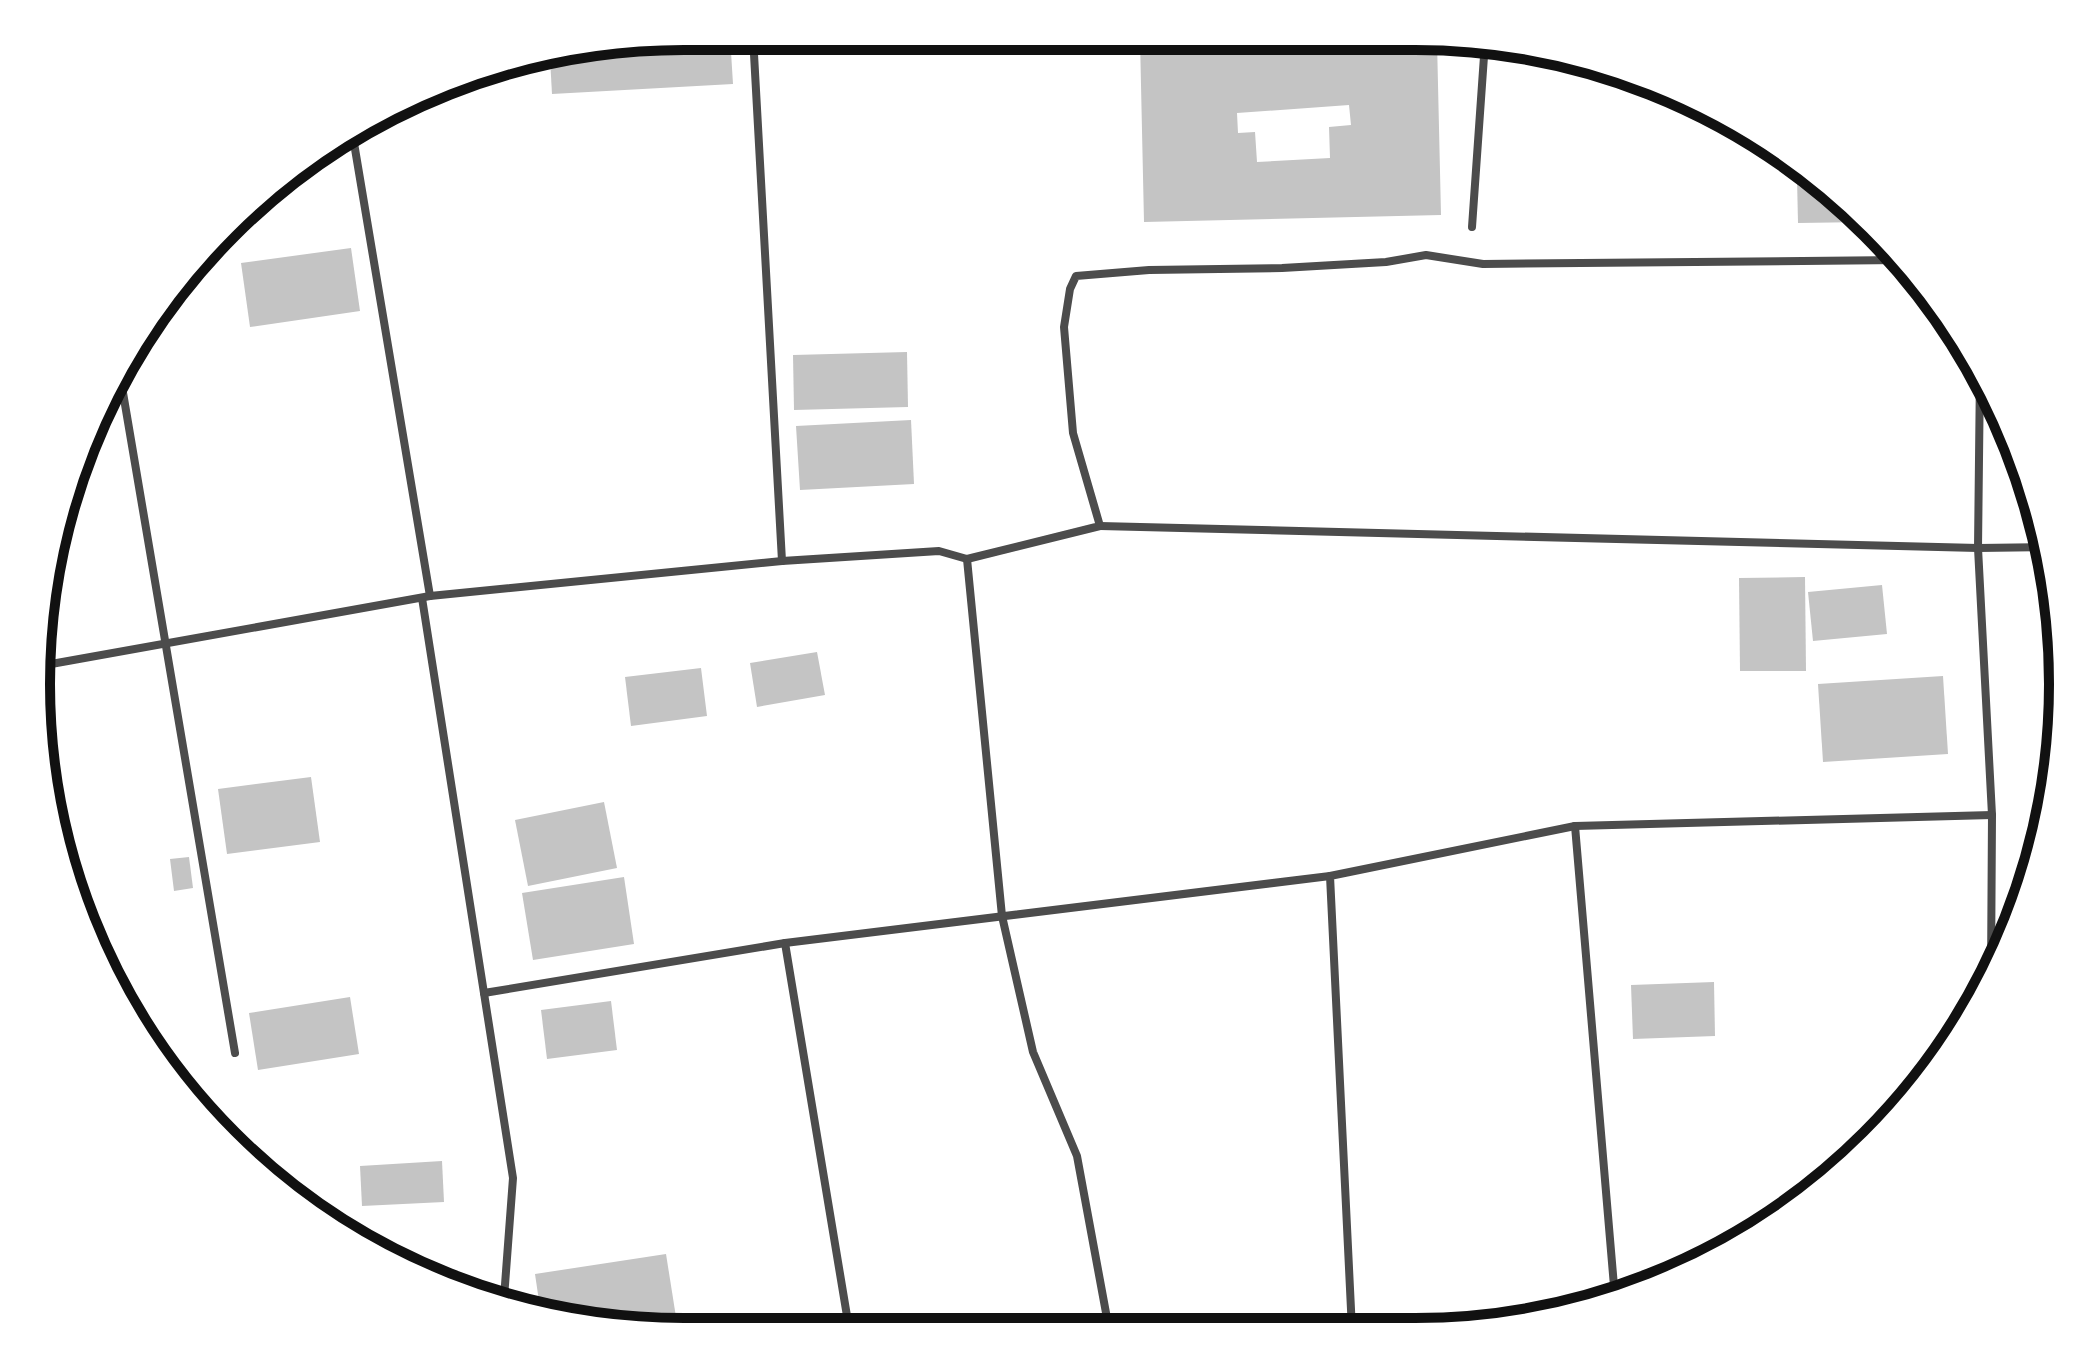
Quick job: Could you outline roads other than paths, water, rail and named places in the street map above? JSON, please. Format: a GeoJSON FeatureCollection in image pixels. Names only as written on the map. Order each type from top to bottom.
{"type":"FeatureCollection","features":[{"type":"Feature","properties":{"kind":"street"},"geometry":{"type":"LineString","coordinates":[[754,50],[782,561]]}},
{"type":"Feature","properties":{"kind":"street"},"geometry":{"type":"LineString","coordinates":[[1472,227],[1484,54]]}},
{"type":"Feature","properties":{"kind":"street"},"geometry":{"type":"LineString","coordinates":[[354,143],[513,1178],[504,1291]]}},
{"type":"Feature","properties":{"kind":"street"},"geometry":{"type":"LineString","coordinates":[[1100,526],[1073,433],[1064,327],[1070,289],[1076,276],[1149,270],[1356,264],[1426,255],[1483,264],[1886,260]]}},
{"type":"Feature","properties":{"kind":"street"},"geometry":{"type":"LineString","coordinates":[[122,390],[235,1053]]}},
{"type":"Feature","properties":{"kind":"street"},"geometry":{"type":"LineString","coordinates":[[1980,396],[1978,548],[1992,815],[1991,948]]}},
{"type":"Feature","properties":{"kind":"street"},"geometry":{"type":"LineString","coordinates":[[50,664],[426,597],[782,561],[939,551],[967,559],[1100,526],[2034,547]]}},
{"type":"Feature","properties":{"kind":"street"},"geometry":{"type":"LineString","coordinates":[[967,559],[1002,916],[1033,1052],[1077,1156],[1107,1318]]}},
{"type":"Feature","properties":{"kind":"street"},"geometry":{"type":"LineString","coordinates":[[484,993],[785,943],[1330,876],[1575,826],[1992,815]]}},
{"type":"Feature","properties":{"kind":"street"},"geometry":{"type":"LineString","coordinates":[[1575,826],[1614,1286]]}},
{"type":"Feature","properties":{"kind":"street"},"geometry":{"type":"LineString","coordinates":[[1330,876],[1351,1318]]}},
{"type":"Feature","properties":{"kind":"street"},"geometry":{"type":"LineString","coordinates":[[785,943],[847,1318]]}}]}
